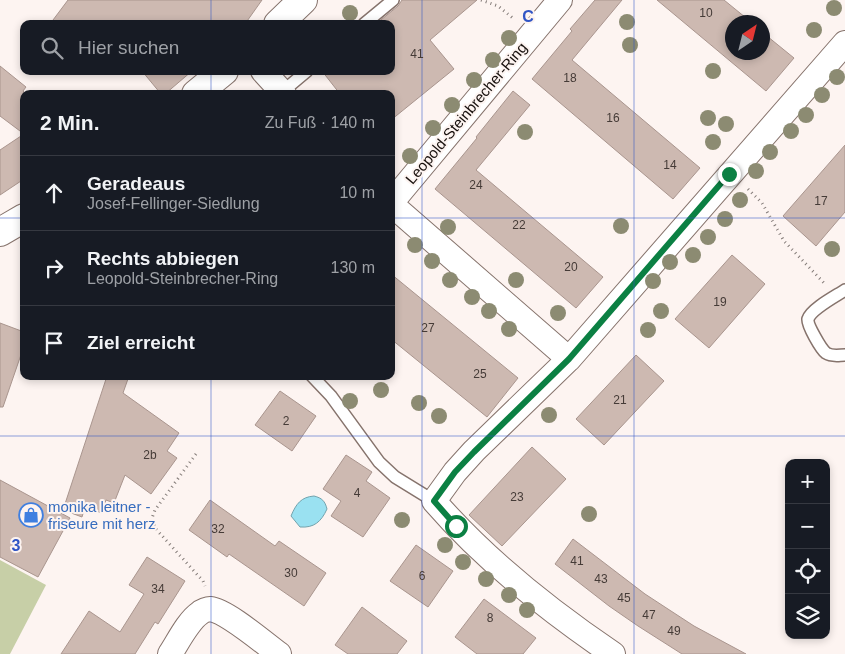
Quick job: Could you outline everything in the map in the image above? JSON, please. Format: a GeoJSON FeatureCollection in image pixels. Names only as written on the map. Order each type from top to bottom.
{"type":"FeatureCollection","features":[{"type":"Feature","properties":{"kind":"street"},"geometry":{"type":"LineString","coordinates":[[282,20],[302,0]]}},
{"type":"Feature","properties":{"kind":"street","name":"Leopold-Steinbrecher-Ring"},"geometry":{"type":"LineString","coordinates":[[395,199],[560,0]]}},
{"type":"Feature","properties":{"kind":"street"},"geometry":{"type":"LineString","coordinates":[[613,654],[550,609],[456,526],[434,501],[455,472],[474,452],[569,359],[845,43]]}},
{"type":"Feature","properties":{"kind":"street"},"geometry":{"type":"LineString","coordinates":[[201,90],[219,75]]}},
{"type":"Feature","properties":{"kind":"street"},"geometry":{"type":"LineString","coordinates":[[267,75],[280,90]]}},
{"type":"Feature","properties":{"kind":"street","name":"Leopold-Steinbrecher-Ring"},"geometry":{"type":"LineString","coordinates":[[395,207],[569,359]]}},
{"type":"Feature","properties":{"kind":"street"},"geometry":{"type":"LineString","coordinates":[[0,232],[20,220]]}},
{"type":"Feature","properties":{"kind":"street"},"geometry":{"type":"LineString","coordinates":[[170,654],[192,621],[200,612],[209,609],[231,619],[279,654]]}},
{"type":"Feature","properties":{"kind":"lane"},"geometry":{"type":"LineString","coordinates":[[369,20],[393,0]]}},
{"type":"Feature","properties":{"kind":"lane"},"geometry":{"type":"LineString","coordinates":[[286,90],[303,75]]}},
{"type":"Feature","properties":{"kind":"lane"},"geometry":{"type":"LineString","coordinates":[[845,290],[814,311],[808,318],[808,325],[822,348],[834,356],[845,355]]}},
{"type":"Feature","properties":{"kind":"lane"},"geometry":{"type":"LineString","coordinates":[[316,380],[331,396],[379,462],[396,477],[434,501]]}},
{"type":"Feature","properties":{"kind":"path"},"geometry":{"type":"LineString","coordinates":[[481,0],[498,6],[531,35]]}},
{"type":"Feature","properties":{"kind":"path"},"geometry":{"type":"LineString","coordinates":[[729,174],[756,196],[784,241],[818,275],[835,297]]}},
{"type":"Feature","properties":{"kind":"path"},"geometry":{"type":"LineString","coordinates":[[196,454],[155,510],[152,518],[155,528],[203,582],[207,592],[209,609]]}},
{"type":"Feature","properties":{"kind":"green space"},"geometry":{"type":"Polygon","coordinates":[[[0,560],[46,585],[10,654],[0,654],[0,560]]]}},
{"type":"Feature","properties":{"kind":"water"},"geometry":{"type":"Polygon","coordinates":[[[314,496],[323,500],[327,509],[322,517],[313,525],[300,527],[291,516],[302,500],[314,496]]]}},
{"type":"Feature","properties":{"kind":"building"},"geometry":{"type":"Polygon","coordinates":[[[68,0],[262,0],[248,20],[53,20],[68,0]]]}},
{"type":"Feature","properties":{"kind":"building"},"geometry":{"type":"Polygon","coordinates":[[[402,0],[477,0],[430,40],[454,69],[395,117],[395,90],[337,90],[325,75],[395,75],[395,20],[381,20],[398,6],[402,0]]]}},
{"type":"Feature","properties":{"kind":"building"},"geometry":{"type":"Polygon","coordinates":[[[595,0],[622,0],[572,60],[700,168],[673,199],[532,79],[595,0]]]}},
{"type":"Feature","properties":{"kind":"building"},"geometry":{"type":"Polygon","coordinates":[[[657,0],[724,0],[742,15],[725,15],[725,57],[657,0]]]}},
{"type":"Feature","properties":{"kind":"building"},"geometry":{"type":"Polygon","coordinates":[[[770,38],[794,58],[766,91],[729,60],[770,60],[770,38]]]}},
{"type":"Feature","properties":{"kind":"building"},"geometry":{"type":"Polygon","coordinates":[[[0,66],[26,87],[24,90],[20,90],[20,131],[0,116],[0,66]]]}},
{"type":"Feature","properties":{"kind":"building"},"geometry":{"type":"Polygon","coordinates":[[[145,75],[187,75],[170,90],[158,90],[145,75]]]}},
{"type":"Feature","properties":{"kind":"building"},"geometry":{"type":"Polygon","coordinates":[[[513,91],[530,105],[476,170],[603,277],[576,308],[435,189],[513,91]]]}},
{"type":"Feature","properties":{"kind":"building"},"geometry":{"type":"Polygon","coordinates":[[[20,137],[20,182],[0,195],[0,150],[20,137]]]}},
{"type":"Feature","properties":{"kind":"building"},"geometry":{"type":"Polygon","coordinates":[[[845,145],[845,212],[816,246],[783,216],[845,145]]]}},
{"type":"Feature","properties":{"kind":"building"},"geometry":{"type":"Polygon","coordinates":[[[732,255],[765,284],[709,348],[675,319],[732,255]]]}},
{"type":"Feature","properties":{"kind":"building"},"geometry":{"type":"Polygon","coordinates":[[[395,277],[518,378],[487,417],[395,342],[395,277]]]}},
{"type":"Feature","properties":{"kind":"building"},"geometry":{"type":"Polygon","coordinates":[[[0,323],[20,330],[20,358],[3,407],[0,407],[0,323]]]}},
{"type":"Feature","properties":{"kind":"building"},"geometry":{"type":"Polygon","coordinates":[[[636,355],[664,381],[604,445],[576,419],[636,355]]]}},
{"type":"Feature","properties":{"kind":"building"},"geometry":{"type":"Polygon","coordinates":[[[106,380],[128,380],[123,393],[179,433],[167,451],[177,458],[151,494],[125,475],[114,503],[106,500],[102,513],[85,507],[82,517],[63,510],[106,380]]]}},
{"type":"Feature","properties":{"kind":"building"},"geometry":{"type":"Polygon","coordinates":[[[280,391],[316,416],[292,451],[255,425],[280,391]]]}},
{"type":"Feature","properties":{"kind":"building"},"geometry":{"type":"Polygon","coordinates":[[[532,447],[566,479],[502,546],[469,515],[532,447]]]}},
{"type":"Feature","properties":{"kind":"building"},"geometry":{"type":"Polygon","coordinates":[[[346,455],[372,472],[366,481],[390,498],[363,537],[331,516],[341,501],[323,489],[346,455]]]}},
{"type":"Feature","properties":{"kind":"building"},"geometry":{"type":"Polygon","coordinates":[[[0,480],[70,518],[38,577],[0,557],[0,480]]]}},
{"type":"Feature","properties":{"kind":"building"},"geometry":{"type":"Polygon","coordinates":[[[210,500],[275,546],[279,541],[326,573],[304,606],[229,554],[227,557],[189,530],[210,500]]]}},
{"type":"Feature","properties":{"kind":"building"},"geometry":{"type":"Polygon","coordinates":[[[573,539],[645,594],[694,626],[746,654],[682,654],[638,626],[555,564],[573,539]]]}},
{"type":"Feature","properties":{"kind":"building"},"geometry":{"type":"Polygon","coordinates":[[[416,545],[453,571],[428,607],[390,581],[416,545]]]}},
{"type":"Feature","properties":{"kind":"building"},"geometry":{"type":"Polygon","coordinates":[[[147,557],[185,581],[158,624],[155,622],[135,654],[61,654],[89,611],[120,632],[144,594],[129,585],[147,557]]]}},
{"type":"Feature","properties":{"kind":"building"},"geometry":{"type":"Polygon","coordinates":[[[484,599],[536,638],[523,654],[477,654],[455,637],[484,599]]]}},
{"type":"Feature","properties":{"kind":"building"},"geometry":{"type":"Polygon","coordinates":[[[362,607],[407,641],[397,654],[348,654],[335,645],[362,607]]]}},
{"type":"Feature","properties":{"kind":"place","name":"monika leitner - friseure mit herz"},"geometry":{"type":"Point","coordinates":[31,515]}},
{"type":"Feature","properties":{"kind":"route"},"geometry":{"type":"LineString","coordinates":[[456,526],[434,501],[455,472],[569,359],[729,174]]}}]}
